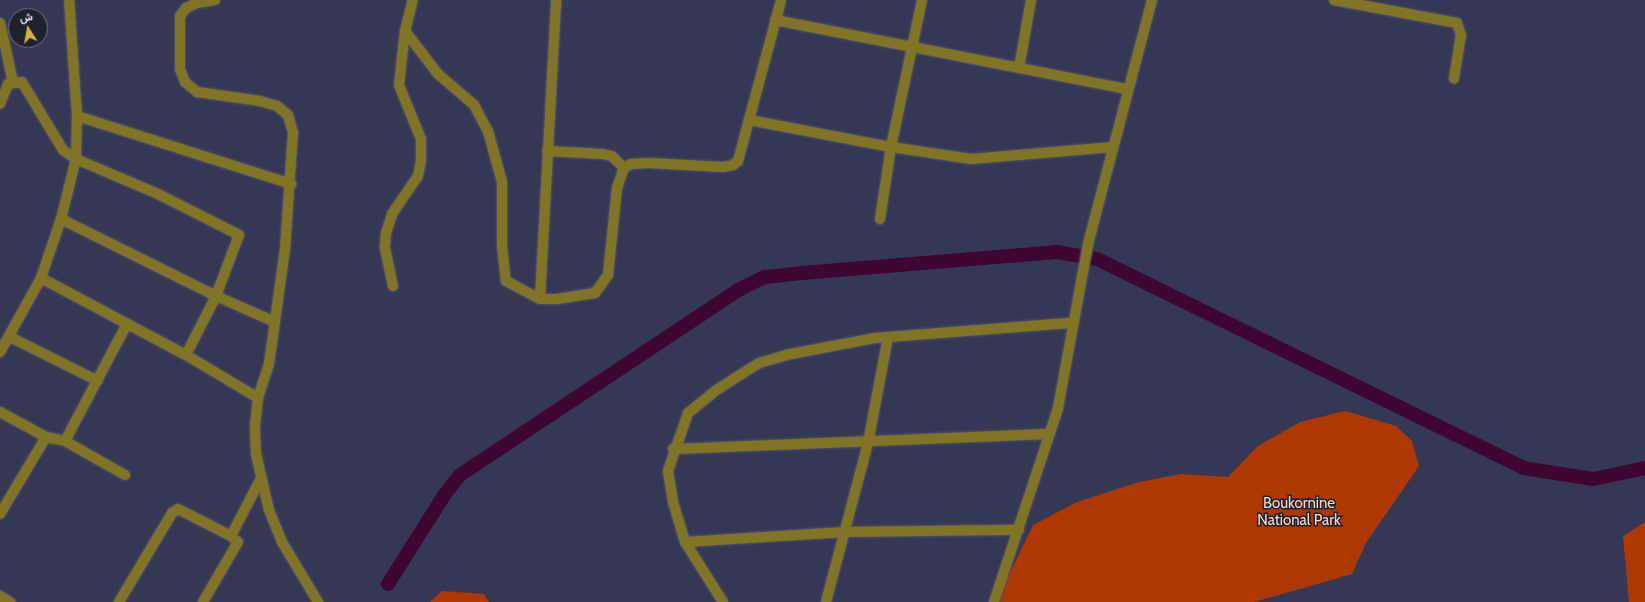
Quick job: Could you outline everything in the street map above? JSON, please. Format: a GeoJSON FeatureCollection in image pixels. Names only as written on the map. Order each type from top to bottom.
{"type":"FeatureCollection","features":[{"type":"Feature","properties":{"kind":"street"},"geometry":{"type":"LineString","coordinates":[[0,352],[10,337],[41,278],[61,219],[76,159],[77,116],[69,0]]}},
{"type":"Feature","properties":{"kind":"street"},"geometry":{"type":"LineString","coordinates":[[215,0],[197,3],[186,8],[180,16],[180,70],[185,82],[197,92],[260,101],[276,106],[288,115],[293,132],[290,184],[275,322],[269,364],[258,398],[254,427],[260,480],[282,542],[318,602]]}},
{"type":"Feature","properties":{"kind":"street"},"geometry":{"type":"LineString","coordinates":[[393,286],[385,247],[386,233],[392,214],[418,176],[422,149],[421,139],[399,85],[405,31],[413,0]]}},
{"type":"Feature","properties":{"kind":"street"},"geometry":{"type":"LineString","coordinates":[[540,299],[547,151],[552,115],[556,0]]}},
{"type":"Feature","properties":{"kind":"street"},"geometry":{"type":"LineString","coordinates":[[405,31],[438,74],[474,105],[481,114],[493,144],[502,182],[505,279],[509,284],[540,299],[582,297],[595,292],[602,286],[608,275],[617,188],[624,168],[631,164],[649,163],[733,165],[738,161],[781,0]]}},
{"type":"Feature","properties":{"kind":"street"},"geometry":{"type":"LineString","coordinates":[[880,218],[891,147],[922,0]]}},
{"type":"Feature","properties":{"kind":"street"},"geometry":{"type":"LineString","coordinates":[[1019,68],[1031,0]]}},
{"type":"Feature","properties":{"kind":"street"},"geometry":{"type":"LineString","coordinates":[[994,602],[1058,408],[1072,323],[1088,244],[1152,0]]}},
{"type":"Feature","properties":{"kind":"street"},"geometry":{"type":"LineString","coordinates":[[1334,0],[1458,23],[1461,35],[1454,78]]}},
{"type":"Feature","properties":{"kind":"street"},"geometry":{"type":"LineString","coordinates":[[775,20],[1128,90]]}},
{"type":"Feature","properties":{"kind":"street"},"geometry":{"type":"LineString","coordinates":[[0,23],[14,82]]}},
{"type":"Feature","properties":{"kind":"street"},"geometry":{"type":"LineString","coordinates":[[0,104],[5,88],[14,82],[22,82],[28,88],[63,150],[76,159],[237,233],[239,239],[216,296],[186,355]]}},
{"type":"Feature","properties":{"kind":"street"},"geometry":{"type":"LineString","coordinates":[[77,116],[290,184]]}},
{"type":"Feature","properties":{"kind":"street"},"geometry":{"type":"LineString","coordinates":[[749,120],[891,147],[971,159],[1113,147]]}},
{"type":"Feature","properties":{"kind":"street"},"geometry":{"type":"LineString","coordinates":[[547,151],[603,154],[612,156],[624,168]]}},
{"type":"Feature","properties":{"kind":"street"},"geometry":{"type":"LineString","coordinates":[[61,219],[216,296],[275,322]]}},
{"type":"Feature","properties":{"kind":"street"},"geometry":{"type":"LineString","coordinates":[[41,278],[186,355],[258,398]]}},
{"type":"Feature","properties":{"kind":"street"},"geometry":{"type":"LineString","coordinates":[[723,602],[685,542],[673,502],[668,471],[688,413],[718,389],[759,363],[791,354],[888,337],[1072,323]]}},
{"type":"Feature","properties":{"kind":"street"},"geometry":{"type":"LineString","coordinates":[[65,441],[127,324]]}},
{"type":"Feature","properties":{"kind":"street"},"geometry":{"type":"LineString","coordinates":[[10,337],[98,381]]}},
{"type":"Feature","properties":{"kind":"street"},"geometry":{"type":"LineString","coordinates":[[826,602],[868,443],[888,337]]}},
{"type":"Feature","properties":{"kind":"street"},"geometry":{"type":"LineString","coordinates":[[0,412],[46,437],[65,441],[125,475]]}},
{"type":"Feature","properties":{"kind":"street"},"geometry":{"type":"LineString","coordinates":[[674,450],[868,443],[1050,434]]}},
{"type":"Feature","properties":{"kind":"street"},"geometry":{"type":"LineString","coordinates":[[0,514],[46,437]]}},
{"type":"Feature","properties":{"kind":"street"},"geometry":{"type":"LineString","coordinates":[[231,536],[260,480]]}},
{"type":"Feature","properties":{"kind":"street"},"geometry":{"type":"LineString","coordinates":[[119,602],[175,510],[182,510],[237,540],[237,545],[203,602]]}},
{"type":"Feature","properties":{"kind":"street"},"geometry":{"type":"LineString","coordinates":[[685,542],[845,532],[1019,530]]}},
{"type":"Feature","properties":{"kind":"street"},"geometry":{"type":"LineString","coordinates":[[0,596],[10,602]]}},
{"type":"Feature","properties":{"kind":"green space","name":"Boukornine National Park"},"geometry":{"type":"Polygon","coordinates":[[[1345,411],[1396,426],[1412,441],[1419,466],[1366,543],[1352,574],[1254,602],[1000,602],[1007,579],[1033,525],[1077,502],[1139,482],[1181,474],[1228,477],[1258,446],[1300,422],[1345,411]]]}},
{"type":"Feature","properties":{"kind":"green space"},"geometry":{"type":"Polygon","coordinates":[[[1645,522],[1645,602],[1629,602],[1623,536],[1645,522]]]}},
{"type":"Feature","properties":{"kind":"green space"},"geometry":{"type":"Polygon","coordinates":[[[442,591],[484,594],[489,602],[430,602],[442,591]]]}},
{"type":"Feature","properties":{"kind":"waterway"},"geometry":{"type":"LineString","coordinates":[[388,584],[445,494],[460,475],[738,290],[765,277],[802,273],[1057,252],[1097,259],[1523,468],[1593,479],[1645,468]]}}]}
